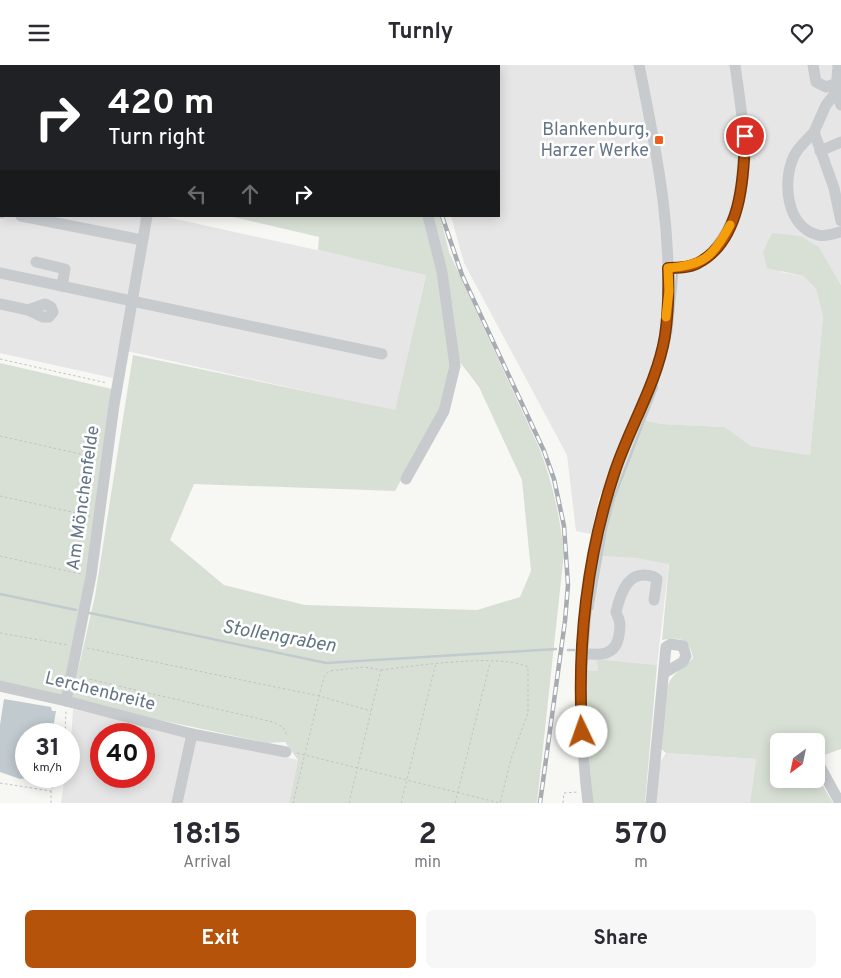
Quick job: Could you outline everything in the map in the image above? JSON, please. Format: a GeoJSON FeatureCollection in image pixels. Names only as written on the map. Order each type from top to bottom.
{"type":"FeatureCollection","features":[{"type":"Feature","properties":{"kind":"street"},"geometry":{"type":"LineString","coordinates":[[588,797],[580,698],[581,653],[587,597],[598,530],[615,471],[653,377],[664,338],[669,291],[666,227],[654,140],[639,65]]}},
{"type":"Feature","properties":{"kind":"street"},"geometry":{"type":"LineString","coordinates":[[668,268],[697,264],[713,252],[734,217],[740,197],[745,136],[735,65]]}},
{"type":"Feature","properties":{"kind":"street"},"geometry":{"type":"LineString","coordinates":[[813,65],[816,82],[826,87],[835,88]]}},
{"type":"Feature","properties":{"kind":"street"},"geometry":{"type":"LineString","coordinates":[[838,65],[835,88],[814,132],[795,153],[788,173],[791,215],[805,228],[819,235],[841,231]]}},
{"type":"Feature","properties":{"kind":"street"},"geometry":{"type":"LineString","coordinates":[[835,88],[841,105]]}},
{"type":"Feature","properties":{"kind":"street"},"geometry":{"type":"LineString","coordinates":[[814,132],[834,189],[841,221]]}},
{"type":"Feature","properties":{"kind":"street"},"geometry":{"type":"LineString","coordinates":[[820,151],[841,143]]}},
{"type":"Feature","properties":{"kind":"street"},"geometry":{"type":"LineString","coordinates":[[26,217],[142,240]]}},
{"type":"Feature","properties":{"kind":"street","name":"Am Mönchenfelde"},"geometry":{"type":"LineString","coordinates":[[66,701],[91,576],[100,518],[106,459],[142,240],[148,217]]}},
{"type":"Feature","properties":{"kind":"street"},"geometry":{"type":"LineString","coordinates":[[406,479],[444,411],[455,366],[442,272],[428,217]]}},
{"type":"Feature","properties":{"kind":"street"},"geometry":{"type":"LineString","coordinates":[[36,262],[65,269],[62,286]]}},
{"type":"Feature","properties":{"kind":"street"},"geometry":{"type":"LineString","coordinates":[[0,273],[382,354]]}},
{"type":"Feature","properties":{"kind":"street"},"geometry":{"type":"LineString","coordinates":[[0,304],[28,310]]}},
{"type":"Feature","properties":{"kind":"street"},"geometry":{"type":"LineString","coordinates":[[581,653],[598,653],[614,650],[618,644],[621,623],[616,612],[618,603],[626,583],[633,577],[640,575],[657,579],[654,600]]}},
{"type":"Feature","properties":{"kind":"street"},"geometry":{"type":"LineString","coordinates":[[651,803],[664,673]]}},
{"type":"Feature","properties":{"kind":"street","name":"Lerchenbreite"},"geometry":{"type":"LineString","coordinates":[[0,686],[192,734],[286,752]]}},
{"type":"Feature","properties":{"kind":"street"},"geometry":{"type":"LineString","coordinates":[[177,803],[192,734]]}},
{"type":"Feature","properties":{"kind":"street"},"geometry":{"type":"LineString","coordinates":[[825,774],[840,803]]}},
{"type":"Feature","properties":{"kind":"path"},"geometry":{"type":"LineString","coordinates":[[0,359],[118,385]]}},
{"type":"Feature","properties":{"kind":"path"},"geometry":{"type":"LineString","coordinates":[[0,436],[106,459]]}},
{"type":"Feature","properties":{"kind":"path"},"geometry":{"type":"LineString","coordinates":[[0,496],[100,518]]}},
{"type":"Feature","properties":{"kind":"path"},"geometry":{"type":"LineString","coordinates":[[0,556],[91,576]]}},
{"type":"Feature","properties":{"kind":"path"},"geometry":{"type":"LineString","coordinates":[[0,633],[44,643],[107,651],[319,696],[371,711]]}},
{"type":"Feature","properties":{"kind":"path"},"geometry":{"type":"LineString","coordinates":[[455,803],[490,662]]}},
{"type":"Feature","properties":{"kind":"path"},"geometry":{"type":"LineString","coordinates":[[286,752],[304,755],[500,803],[512,759],[528,713],[528,667],[521,664],[490,662],[436,663],[382,670],[364,667],[328,671],[324,677],[304,755],[293,803]]}},
{"type":"Feature","properties":{"kind":"path"},"geometry":{"type":"LineString","coordinates":[[402,803],[436,663]]}},
{"type":"Feature","properties":{"kind":"path"},"geometry":{"type":"LineString","coordinates":[[350,803],[382,670]]}},
{"type":"Feature","properties":{"kind":"path"},"geometry":{"type":"LineString","coordinates":[[70,675],[273,722],[283,727],[287,736]]}},
{"type":"Feature","properties":{"kind":"path"},"geometry":{"type":"LineString","coordinates":[[65,723],[66,701]]}},
{"type":"Feature","properties":{"kind":"path"},"geometry":{"type":"LineString","coordinates":[[0,783],[51,791]]}},
{"type":"Feature","properties":{"kind":"path"},"geometry":{"type":"LineString","coordinates":[[51,803],[52,788]]}},
{"type":"Feature","properties":{"kind":"path"},"geometry":{"type":"LineString","coordinates":[[563,803],[564,793],[588,797]]}},
{"type":"Feature","properties":{"kind":"shaded area"},"geometry":{"type":"Polygon","coordinates":[[[500,65],[841,65],[841,285],[819,247],[780,272],[803,276],[816,289],[823,317],[810,455],[751,446],[725,427],[662,424],[631,418],[599,498],[591,534],[576,531],[567,455],[464,263],[451,217],[500,217],[500,65]]]}},
{"type":"Feature","properties":{"kind":"shaded area"},"geometry":{"type":"Polygon","coordinates":[[[0,217],[167,217],[426,274],[395,411],[118,349],[113,378],[0,353],[0,217]]]}},
{"type":"Feature","properties":{"kind":"shaded area"},"geometry":{"type":"Polygon","coordinates":[[[233,217],[440,217],[449,252],[540,450],[549,475],[564,553],[537,803],[289,803],[298,760],[285,742],[268,743],[71,701],[95,596],[133,355],[395,410],[426,275],[318,250],[319,237],[233,217]],[[456,357],[440,409],[395,491],[194,484],[170,540],[224,585],[305,605],[477,610],[520,597],[531,571],[522,480],[479,387],[456,357]]]}},
{"type":"Feature","properties":{"kind":"shaded area"},"geometry":{"type":"Polygon","coordinates":[[[772,233],[800,236],[819,247],[841,285],[841,749],[825,755],[825,733],[770,733],[770,788],[824,788],[833,803],[750,803],[756,759],[666,753],[660,748],[665,694],[673,676],[693,658],[692,652],[683,640],[674,638],[662,640],[669,564],[636,558],[599,556],[610,500],[642,420],[662,424],[725,427],[751,446],[810,455],[823,317],[816,289],[803,276],[767,268],[763,252],[772,233]]]}},
{"type":"Feature","properties":{"kind":"shaded area"},"geometry":{"type":"Polygon","coordinates":[[[0,363],[112,389],[94,535],[63,699],[0,684],[0,363]]]}},
{"type":"Feature","properties":{"kind":"shaded area"},"geometry":{"type":"Polygon","coordinates":[[[599,556],[636,558],[669,563],[657,665],[598,659],[598,671],[585,670],[599,556]]]}},
{"type":"Feature","properties":{"kind":"shaded area"},"geometry":{"type":"Polygon","coordinates":[[[597,659],[657,665],[645,803],[592,803],[585,670],[598,671],[597,659]]]}},
{"type":"Feature","properties":{"kind":"shaded area"},"geometry":{"type":"Polygon","coordinates":[[[4,699],[51,707],[52,711],[56,711],[54,723],[15,723],[15,777],[0,772],[0,725],[4,699]]]}},
{"type":"Feature","properties":{"kind":"shaded area"},"geometry":{"type":"Polygon","coordinates":[[[73,709],[135,723],[90,723],[90,788],[155,788],[155,728],[298,760],[289,803],[61,803],[63,788],[80,788],[80,723],[72,723],[73,709]]]}},
{"type":"Feature","properties":{"kind":"shaded area"},"geometry":{"type":"Polygon","coordinates":[[[666,753],[756,759],[750,803],[655,803],[659,764],[666,753]]]}},
{"type":"Feature","properties":{"kind":"waterway","name":"Stollengraben"},"geometry":{"type":"LineString","coordinates":[[671,333],[677,275]]}},
{"type":"Feature","properties":{"kind":"waterway","name":"Stollengraben"},"geometry":{"type":"LineString","coordinates":[[592,609],[606,529],[614,498],[657,387]]}},
{"type":"Feature","properties":{"kind":"waterway","name":"Stollengraben"},"geometry":{"type":"LineString","coordinates":[[0,594],[76,610]]}},
{"type":"Feature","properties":{"kind":"waterway","name":"Stollengraben"},"geometry":{"type":"LineString","coordinates":[[90,613],[326,663],[556,649]]}},
{"type":"Feature","properties":{"kind":"waterway","name":"Stollengraben"},"geometry":{"type":"LineString","coordinates":[[568,650],[574,650]]}},
{"type":"Feature","properties":{"kind":"railway"},"geometry":{"type":"LineString","coordinates":[[442,217],[462,275],[544,451],[554,479],[564,526],[568,585],[565,621],[540,803]]}},
{"type":"Feature","properties":{"kind":"slow traffic"},"geometry":{"type":"LineString","coordinates":[[666,317],[669,291],[668,268],[697,264],[713,252],[730,225]]}},
{"type":"Feature","properties":{"kind":"place","name":"Blankenburg, Harzer Werke"},"geometry":{"type":"Point","coordinates":[659,140]}},
{"type":"Feature","properties":{"kind":"route"},"geometry":{"type":"LineString","coordinates":[[582,732],[580,698],[581,653],[587,597],[598,530],[615,471],[653,377],[664,338],[669,291],[668,268],[697,264],[713,252],[725,235],[734,217],[740,197],[745,136]]}}]}
